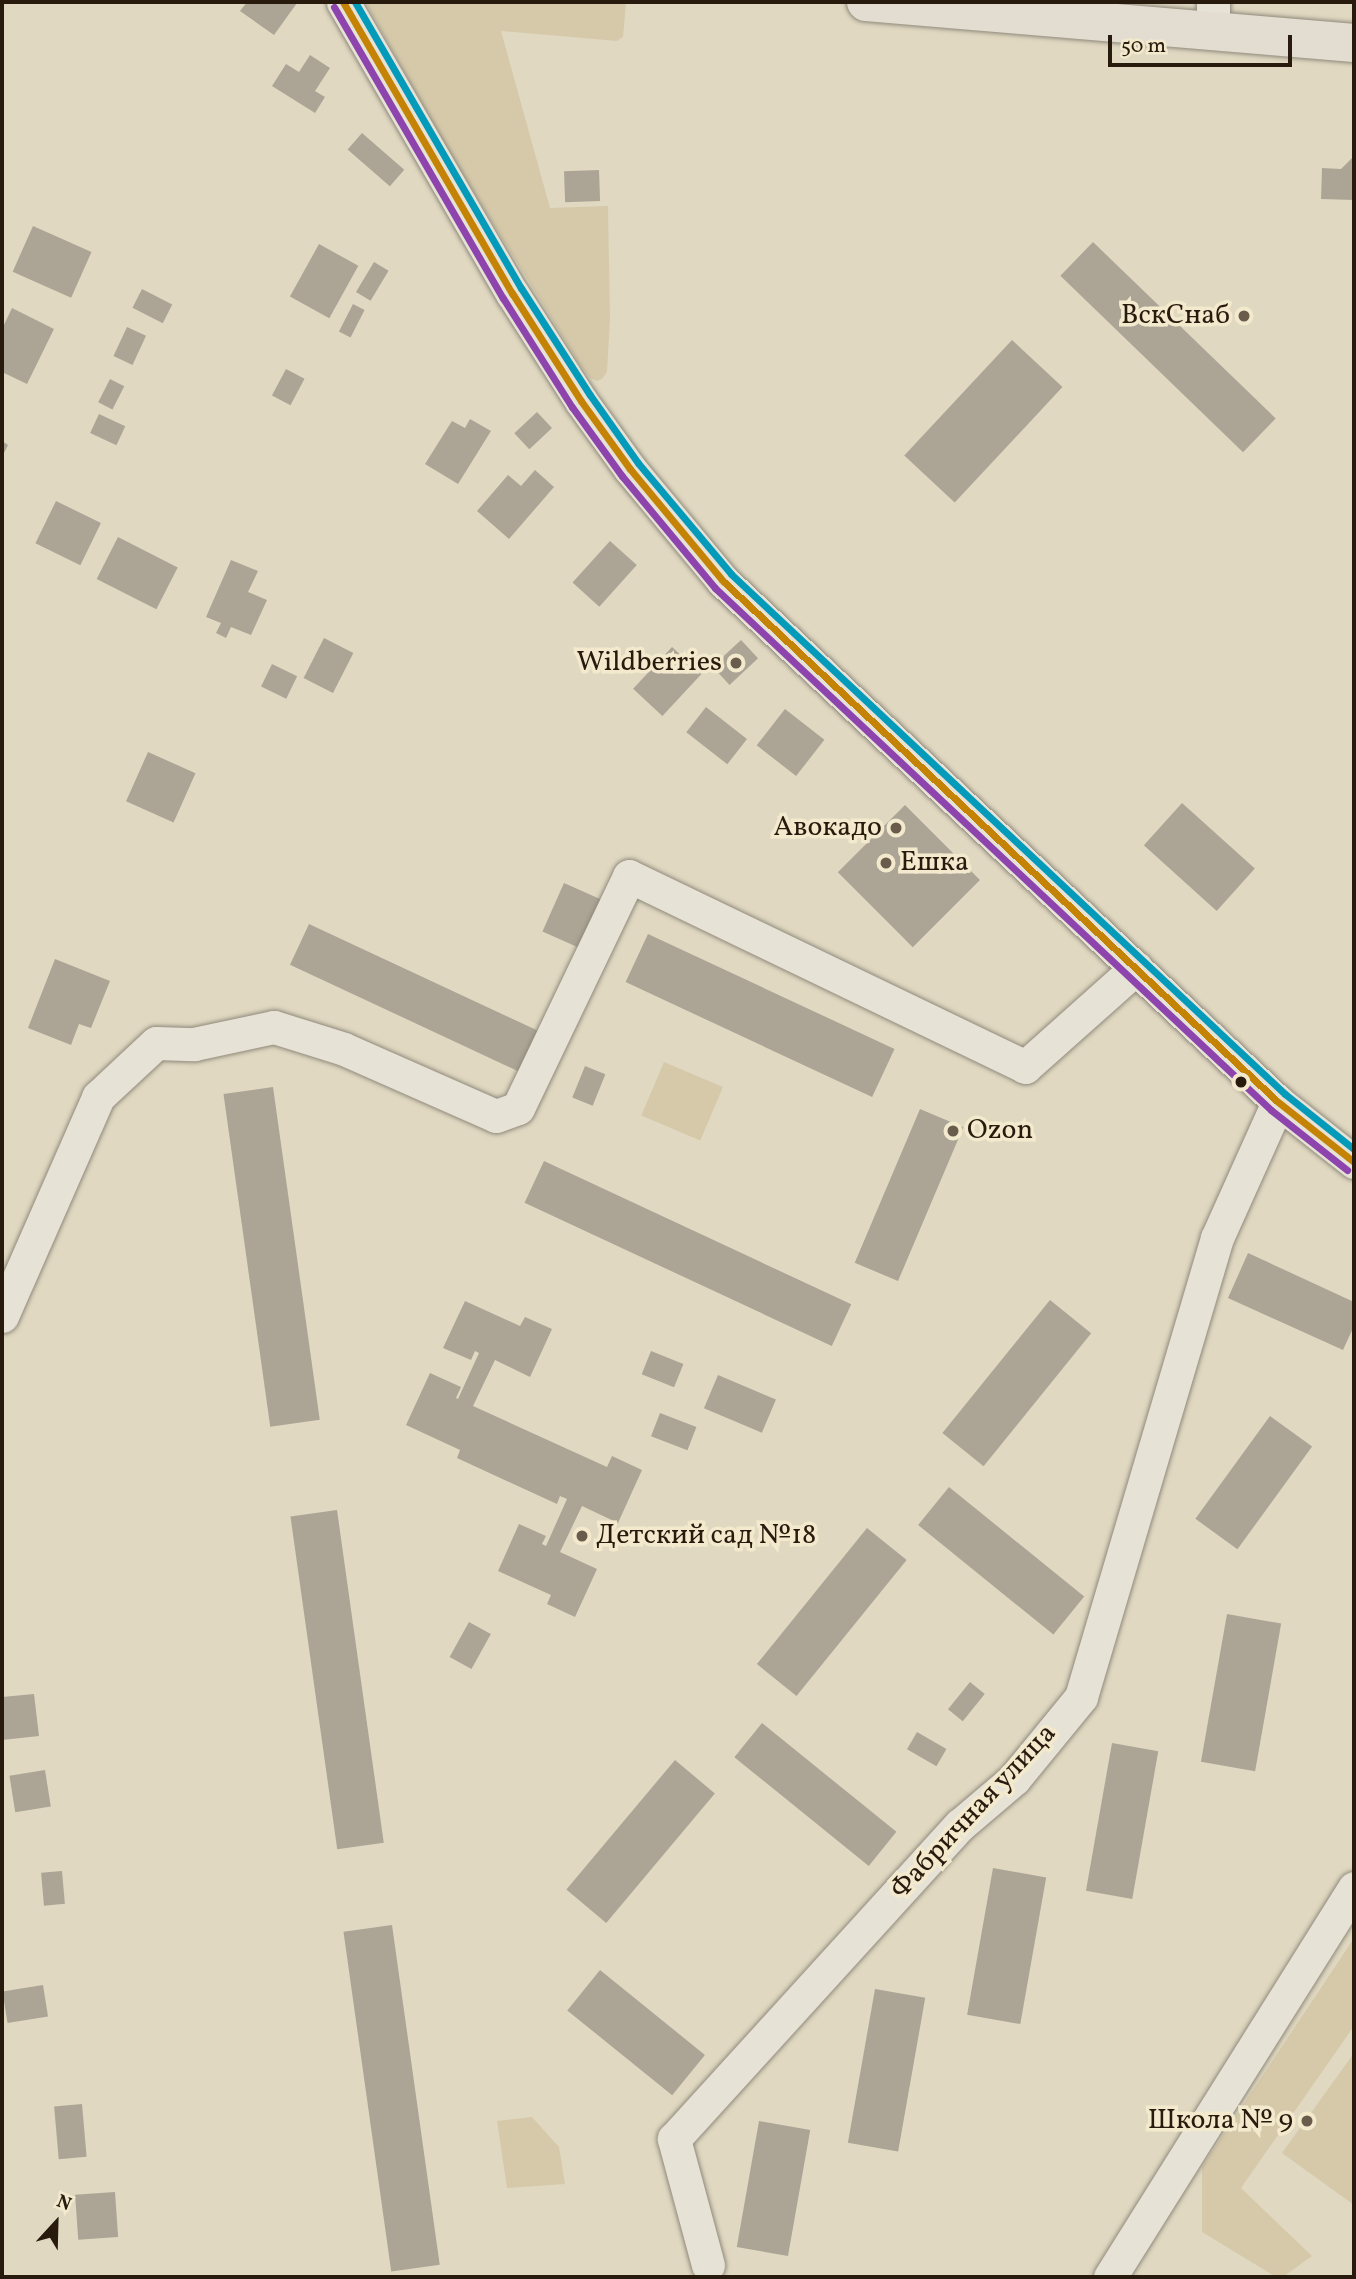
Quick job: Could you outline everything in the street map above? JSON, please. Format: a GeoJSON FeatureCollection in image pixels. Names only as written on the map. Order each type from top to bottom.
{"type":"FeatureCollection","features":[{"type":"Feature","properties":{"kind":"main road"},"geometry":{"type":"LineString","coordinates":[[866,2],[1213,16],[1354,43]]}},
{"type":"Feature","properties":{"kind":"street"},"geometry":{"type":"LineString","coordinates":[[343,2],[512,293],[581,401],[630,469],[723,581],[1278,1102],[1354,1162]]}},
{"type":"Feature","properties":{"kind":"street"},"geometry":{"type":"LineString","coordinates":[[2,1316],[98,1097],[156,1043],[194,1044],[274,1027],[344,1049],[496,1116],[518,1108],[629,876],[1025,1067],[1136,968]]}},
{"type":"Feature","properties":{"kind":"street","name":"Фабричная улица"},"geometry":{"type":"LineString","coordinates":[[708,2265],[674,2139],[960,1825],[1014,1779],[1080,1697],[1217,1238],[1278,1102]]}},
{"type":"Feature","properties":{"kind":"street"},"geometry":{"type":"LineString","coordinates":[[1110,2277],[1354,1888]]}},
{"type":"Feature","properties":{"kind":"shaded area"},"geometry":{"type":"Polygon","coordinates":[[[365,2],[626,3],[623,37],[617,41],[501,31],[550,208],[608,206],[610,319],[607,372],[602,379],[597,381],[590,378],[579,363],[454,160],[365,2]]]}},
{"type":"Feature","properties":{"kind":"shaded area"},"geometry":{"type":"Polygon","coordinates":[[[664,1062],[723,1087],[700,1140],[641,1115],[664,1062]]]}},
{"type":"Feature","properties":{"kind":"shaded area"},"geometry":{"type":"Polygon","coordinates":[[[1354,1938],[1354,2026],[1241,2188],[1312,2256],[1283,2277],[1276,2277],[1202,2232],[1202,2167],[1354,1938]]]}},
{"type":"Feature","properties":{"kind":"shaded area"},"geometry":{"type":"Polygon","coordinates":[[[1354,2053],[1354,2205],[1282,2153],[1354,2053]]]}},
{"type":"Feature","properties":{"kind":"shaded area"},"geometry":{"type":"Polygon","coordinates":[[[532,2117],[559,2147],[565,2184],[507,2188],[497,2121],[532,2117]]]}},
{"type":"Feature","properties":{"kind":"building"},"geometry":{"type":"Polygon","coordinates":[[[247,2],[297,3],[274,35],[240,11],[247,2]]]}},
{"type":"Feature","properties":{"kind":"building"},"geometry":{"type":"Polygon","coordinates":[[[310,55],[330,68],[315,91],[325,97],[315,113],[272,86],[286,64],[299,72],[310,55]]]}},
{"type":"Feature","properties":{"kind":"building"},"geometry":{"type":"Polygon","coordinates":[[[362,133],[404,170],[390,186],[348,150],[362,133]]]}},
{"type":"Feature","properties":{"kind":"building"},"geometry":{"type":"Polygon","coordinates":[[[1354,156],[1354,200],[1321,199],[1322,168],[1341,169],[1354,156]]]}},
{"type":"Feature","properties":{"kind":"building"},"geometry":{"type":"Polygon","coordinates":[[[599,170],[600,201],[565,202],[564,171],[599,170]]]}},
{"type":"Feature","properties":{"kind":"building"},"geometry":{"type":"Polygon","coordinates":[[[33,226],[91,252],[71,298],[13,272],[33,226]]]}},
{"type":"Feature","properties":{"kind":"building"},"geometry":{"type":"Polygon","coordinates":[[[1093,242],[1276,418],[1243,452],[1060,276],[1093,242]]]}},
{"type":"Feature","properties":{"kind":"building"},"geometry":{"type":"Polygon","coordinates":[[[319,244],[358,266],[329,318],[290,296],[319,244]]]}},
{"type":"Feature","properties":{"kind":"building"},"geometry":{"type":"Polygon","coordinates":[[[374,262],[389,271],[371,301],[356,292],[374,262]]]}},
{"type":"Feature","properties":{"kind":"building"},"geometry":{"type":"Polygon","coordinates":[[[142,289],[172,304],[163,323],[132,308],[142,289]]]}},
{"type":"Feature","properties":{"kind":"building"},"geometry":{"type":"Polygon","coordinates":[[[353,304],[365,310],[351,338],[339,332],[353,304]]]}},
{"type":"Feature","properties":{"kind":"building"},"geometry":{"type":"Polygon","coordinates":[[[12,308],[54,329],[27,384],[2,372],[2,329],[12,308]]]}},
{"type":"Feature","properties":{"kind":"building"},"geometry":{"type":"Polygon","coordinates":[[[127,327],[146,336],[133,365],[113,356],[127,327]]]}},
{"type":"Feature","properties":{"kind":"building"},"geometry":{"type":"Polygon","coordinates":[[[1012,340],[1062,387],[955,503],[904,456],[1012,340]]]}},
{"type":"Feature","properties":{"kind":"building"},"geometry":{"type":"Polygon","coordinates":[[[286,369],[305,379],[290,405],[272,395],[286,369]]]}},
{"type":"Feature","properties":{"kind":"building"},"geometry":{"type":"Polygon","coordinates":[[[110,379],[124,386],[112,409],[98,402],[110,379]]]}},
{"type":"Feature","properties":{"kind":"building"},"geometry":{"type":"Polygon","coordinates":[[[537,412],[552,428],[529,449],[514,433],[537,412]]]}},
{"type":"Feature","properties":{"kind":"building"},"geometry":{"type":"Polygon","coordinates":[[[99,414],[125,426],[116,445],[90,433],[99,414]]]}},
{"type":"Feature","properties":{"kind":"building"},"geometry":{"type":"Polygon","coordinates":[[[470,419],[491,431],[458,484],[425,464],[452,421],[465,428],[470,419]]]}},
{"type":"Feature","properties":{"kind":"building"},"geometry":{"type":"Polygon","coordinates":[[[2,441],[8,445],[2,457],[2,441]]]}},
{"type":"Feature","properties":{"kind":"building"},"geometry":{"type":"Polygon","coordinates":[[[535,470],[554,487],[509,539],[477,511],[508,475],[521,486],[535,470]]]}},
{"type":"Feature","properties":{"kind":"building"},"geometry":{"type":"Polygon","coordinates":[[[56,501],[101,523],[80,565],[35,543],[56,501]]]}},
{"type":"Feature","properties":{"kind":"building"},"geometry":{"type":"Polygon","coordinates":[[[118,537],[178,567],[156,609],[97,579],[118,537]]]}},
{"type":"Feature","properties":{"kind":"building"},"geometry":{"type":"Polygon","coordinates":[[[610,541],[637,565],[599,607],[573,583],[610,541]]]}},
{"type":"Feature","properties":{"kind":"building"},"geometry":{"type":"Polygon","coordinates":[[[231,560],[258,571],[248,592],[267,600],[251,635],[231,627],[226,638],[216,633],[221,623],[206,617],[231,560]]]}},
{"type":"Feature","properties":{"kind":"building"},"geometry":{"type":"Polygon","coordinates":[[[324,638],[353,653],[333,693],[304,678],[324,638]]]}},
{"type":"Feature","properties":{"kind":"building","name":"Wildberries"},"geometry":{"type":"Polygon","coordinates":[[[741,640],[758,658],[730,685],[712,667],[741,640]]]}},
{"type":"Feature","properties":{"kind":"building"},"geometry":{"type":"Polygon","coordinates":[[[672,647],[701,674],[662,716],[633,689],[672,647]]]}},
{"type":"Feature","properties":{"kind":"building"},"geometry":{"type":"Polygon","coordinates":[[[272,664],[297,676],[286,699],[261,686],[272,664]]]}},
{"type":"Feature","properties":{"kind":"building"},"geometry":{"type":"Polygon","coordinates":[[[706,707],[747,739],[727,764],[686,732],[706,707]]]}},
{"type":"Feature","properties":{"kind":"building"},"geometry":{"type":"Polygon","coordinates":[[[785,709],[824,740],[796,776],[757,745],[785,709]]]}},
{"type":"Feature","properties":{"kind":"building"},"geometry":{"type":"Polygon","coordinates":[[[148,752],[196,773],[174,822],[126,801],[148,752]]]}},
{"type":"Feature","properties":{"kind":"building"},"geometry":{"type":"Polygon","coordinates":[[[1182,803],[1255,869],[1217,911],[1144,845],[1182,803]]]}},
{"type":"Feature","properties":{"kind":"building"},"geometry":{"type":"Polygon","coordinates":[[[905,805],[980,880],[913,947],[838,872],[905,805]]]}},
{"type":"Feature","properties":{"kind":"building"},"geometry":{"type":"Polygon","coordinates":[[[564,883],[608,903],[586,951],[542,931],[564,883]]]}},
{"type":"Feature","properties":{"kind":"building"},"geometry":{"type":"Polygon","coordinates":[[[309,924],[543,1033],[524,1074],[290,965],[309,924]]]}},
{"type":"Feature","properties":{"kind":"building"},"geometry":{"type":"Polygon","coordinates":[[[648,934],[895,1049],[872,1097],[626,982],[648,934]]]}},
{"type":"Feature","properties":{"kind":"building"},"geometry":{"type":"Polygon","coordinates":[[[55,959],[110,981],[91,1028],[79,1024],[71,1045],[28,1028],[55,959]]]}},
{"type":"Feature","properties":{"kind":"building"},"geometry":{"type":"Polygon","coordinates":[[[585,1066],[605,1074],[593,1106],[572,1098],[585,1066]]]}},
{"type":"Feature","properties":{"kind":"building"},"geometry":{"type":"Polygon","coordinates":[[[273,1087],[320,1420],[270,1427],[223,1094],[273,1087]]]}},
{"type":"Feature","properties":{"kind":"building"},"geometry":{"type":"Polygon","coordinates":[[[920,1109],[963,1127],[898,1281],[855,1263],[920,1109]]]}},
{"type":"Feature","properties":{"kind":"building"},"geometry":{"type":"Polygon","coordinates":[[[544,1161],[851,1304],[832,1346],[525,1203],[544,1161]]]}},
{"type":"Feature","properties":{"kind":"building"},"geometry":{"type":"Polygon","coordinates":[[[1248,1253],[1354,1302],[1354,1326],[1343,1350],[1228,1298],[1248,1253]]]}},
{"type":"Feature","properties":{"kind":"building"},"geometry":{"type":"Polygon","coordinates":[[[1050,1300],[1091,1333],[984,1466],[942,1433],[1050,1300]]]}},
{"type":"Feature","properties":{"kind":"building"},"geometry":{"type":"Polygon","coordinates":[[[465,1301],[520,1326],[525,1317],[552,1329],[530,1377],[495,1360],[473,1406],[607,1467],[612,1456],[642,1470],[618,1523],[582,1506],[560,1552],[597,1569],[575,1617],[547,1604],[551,1595],[498,1571],[519,1524],[546,1536],[542,1544],[546,1546],[567,1499],[560,1496],[557,1504],[457,1458],[460,1450],[406,1425],[430,1373],[461,1387],[456,1398],[458,1399],[479,1353],[475,1351],[471,1360],[443,1348],[465,1301]]]}},
{"type":"Feature","properties":{"kind":"building"},"geometry":{"type":"Polygon","coordinates":[[[651,1351],[683,1364],[674,1387],[642,1374],[651,1351]]]}},
{"type":"Feature","properties":{"kind":"building"},"geometry":{"type":"Polygon","coordinates":[[[718,1375],[776,1400],[762,1433],[704,1408],[718,1375]]]}},
{"type":"Feature","properties":{"kind":"building"},"geometry":{"type":"Polygon","coordinates":[[[660,1413],[696,1427],[687,1450],[651,1436],[660,1413]]]}},
{"type":"Feature","properties":{"kind":"building"},"geometry":{"type":"Polygon","coordinates":[[[1270,1416],[1312,1447],[1237,1549],[1195,1519],[1270,1416]]]}},
{"type":"Feature","properties":{"kind":"building"},"geometry":{"type":"Polygon","coordinates":[[[949,1487],[1084,1597],[1053,1635],[918,1525],[949,1487]]]}},
{"type":"Feature","properties":{"kind":"building"},"geometry":{"type":"Polygon","coordinates":[[[337,1510],[384,1843],[337,1849],[290,1517],[337,1510]]]}},
{"type":"Feature","properties":{"kind":"building"},"geometry":{"type":"Polygon","coordinates":[[[867,1528],[907,1560],[797,1696],[757,1664],[867,1528]]]}},
{"type":"Feature","properties":{"kind":"building"},"geometry":{"type":"Polygon","coordinates":[[[1227,1614],[1281,1624],[1255,1771],[1201,1762],[1227,1614]]]}},
{"type":"Feature","properties":{"kind":"building"},"geometry":{"type":"Polygon","coordinates":[[[469,1622],[491,1634],[471,1669],[450,1657],[469,1622]]]}},
{"type":"Feature","properties":{"kind":"building"},"geometry":{"type":"Polygon","coordinates":[[[970,1682],[985,1694],[963,1721],[948,1709],[970,1682]]]}},
{"type":"Feature","properties":{"kind":"building"},"geometry":{"type":"Polygon","coordinates":[[[34,1694],[39,1736],[2,1740],[2,1697],[34,1694]]]}},
{"type":"Feature","properties":{"kind":"building"},"geometry":{"type":"Polygon","coordinates":[[[762,1723],[896,1832],[869,1866],[734,1757],[762,1723]]]}},
{"type":"Feature","properties":{"kind":"building"},"geometry":{"type":"Polygon","coordinates":[[[917,1732],[946,1749],[936,1766],[907,1749],[917,1732]]]}},
{"type":"Feature","properties":{"kind":"building"},"geometry":{"type":"Polygon","coordinates":[[[1112,1743],[1158,1751],[1132,1899],[1086,1891],[1112,1743]]]}},
{"type":"Feature","properties":{"kind":"building"},"geometry":{"type":"Polygon","coordinates":[[[675,1760],[715,1793],[606,1923],[566,1889],[675,1760]]]}},
{"type":"Feature","properties":{"kind":"building"},"geometry":{"type":"Polygon","coordinates":[[[45,1770],[51,1807],[15,1812],[9,1776],[45,1770]]]}},
{"type":"Feature","properties":{"kind":"building"},"geometry":{"type":"Polygon","coordinates":[[[993,1868],[1046,1877],[1020,2024],[967,2015],[993,1868]]]}},
{"type":"Feature","properties":{"kind":"building"},"geometry":{"type":"Polygon","coordinates":[[[62,1871],[65,1904],[44,1906],[41,1873],[62,1871]]]}},
{"type":"Feature","properties":{"kind":"building"},"geometry":{"type":"Polygon","coordinates":[[[392,1925],[440,2265],[391,2271],[343,1932],[392,1925]]]}},
{"type":"Feature","properties":{"kind":"building"},"geometry":{"type":"Polygon","coordinates":[[[600,1970],[705,2055],[672,2095],[567,2010],[600,1970]]]}},
{"type":"Feature","properties":{"kind":"building"},"geometry":{"type":"Polygon","coordinates":[[[43,1985],[48,2017],[8,2023],[3,1991],[43,1985]]]}},
{"type":"Feature","properties":{"kind":"building"},"geometry":{"type":"Polygon","coordinates":[[[875,1989],[925,1998],[898,2151],[848,2143],[875,1989]]]}},
{"type":"Feature","properties":{"kind":"building"},"geometry":{"type":"Polygon","coordinates":[[[82,2104],[87,2157],[59,2159],[54,2106],[82,2104]]]}},
{"type":"Feature","properties":{"kind":"building"},"geometry":{"type":"Polygon","coordinates":[[[759,2121],[810,2130],[788,2256],[737,2247],[759,2121]]]}},
{"type":"Feature","properties":{"kind":"building"},"geometry":{"type":"Polygon","coordinates":[[[115,2192],[118,2237],[78,2240],[75,2195],[115,2192]]]}},
{"type":"Feature","properties":{"kind":"transit line"},"geometry":{"type":"LineString","coordinates":[[343,2],[512,293],[581,401],[630,469],[723,581],[1278,1102],[1354,1162]]}},
{"type":"Feature","properties":{"kind":"transit line"},"geometry":{"type":"LineString","coordinates":[[355,2],[521,288],[590,395],[638,463],[731,574],[1285,1094],[1354,1149]]}},
{"type":"Feature","properties":{"kind":"transit line"},"geometry":{"type":"LineString","coordinates":[[334,7],[503,298],[572,407],[622,476],[715,588],[1271,1110],[1347,1170]]}},
{"type":"Feature","properties":{"kind":"place","name":"ВскСнаб"},"geometry":{"type":"Point","coordinates":[1244,316]}},
{"type":"Feature","properties":{"kind":"place","name":"Wildberries"},"geometry":{"type":"Point","coordinates":[736,663]}},
{"type":"Feature","properties":{"kind":"place","name":"Авокадо"},"geometry":{"type":"Point","coordinates":[896,828]}},
{"type":"Feature","properties":{"kind":"place","name":"Ешка"},"geometry":{"type":"Point","coordinates":[886,863]}},
{"type":"Feature","properties":{"kind":"place","name":"Ozon"},"geometry":{"type":"Point","coordinates":[953,1131]}},
{"type":"Feature","properties":{"kind":"place","name":"Детский сад №18"},"geometry":{"type":"Point","coordinates":[582,1536]}},
{"type":"Feature","properties":{"kind":"place","name":"Школа № 9"},"geometry":{"type":"Point","coordinates":[1307,2121]}}]}
